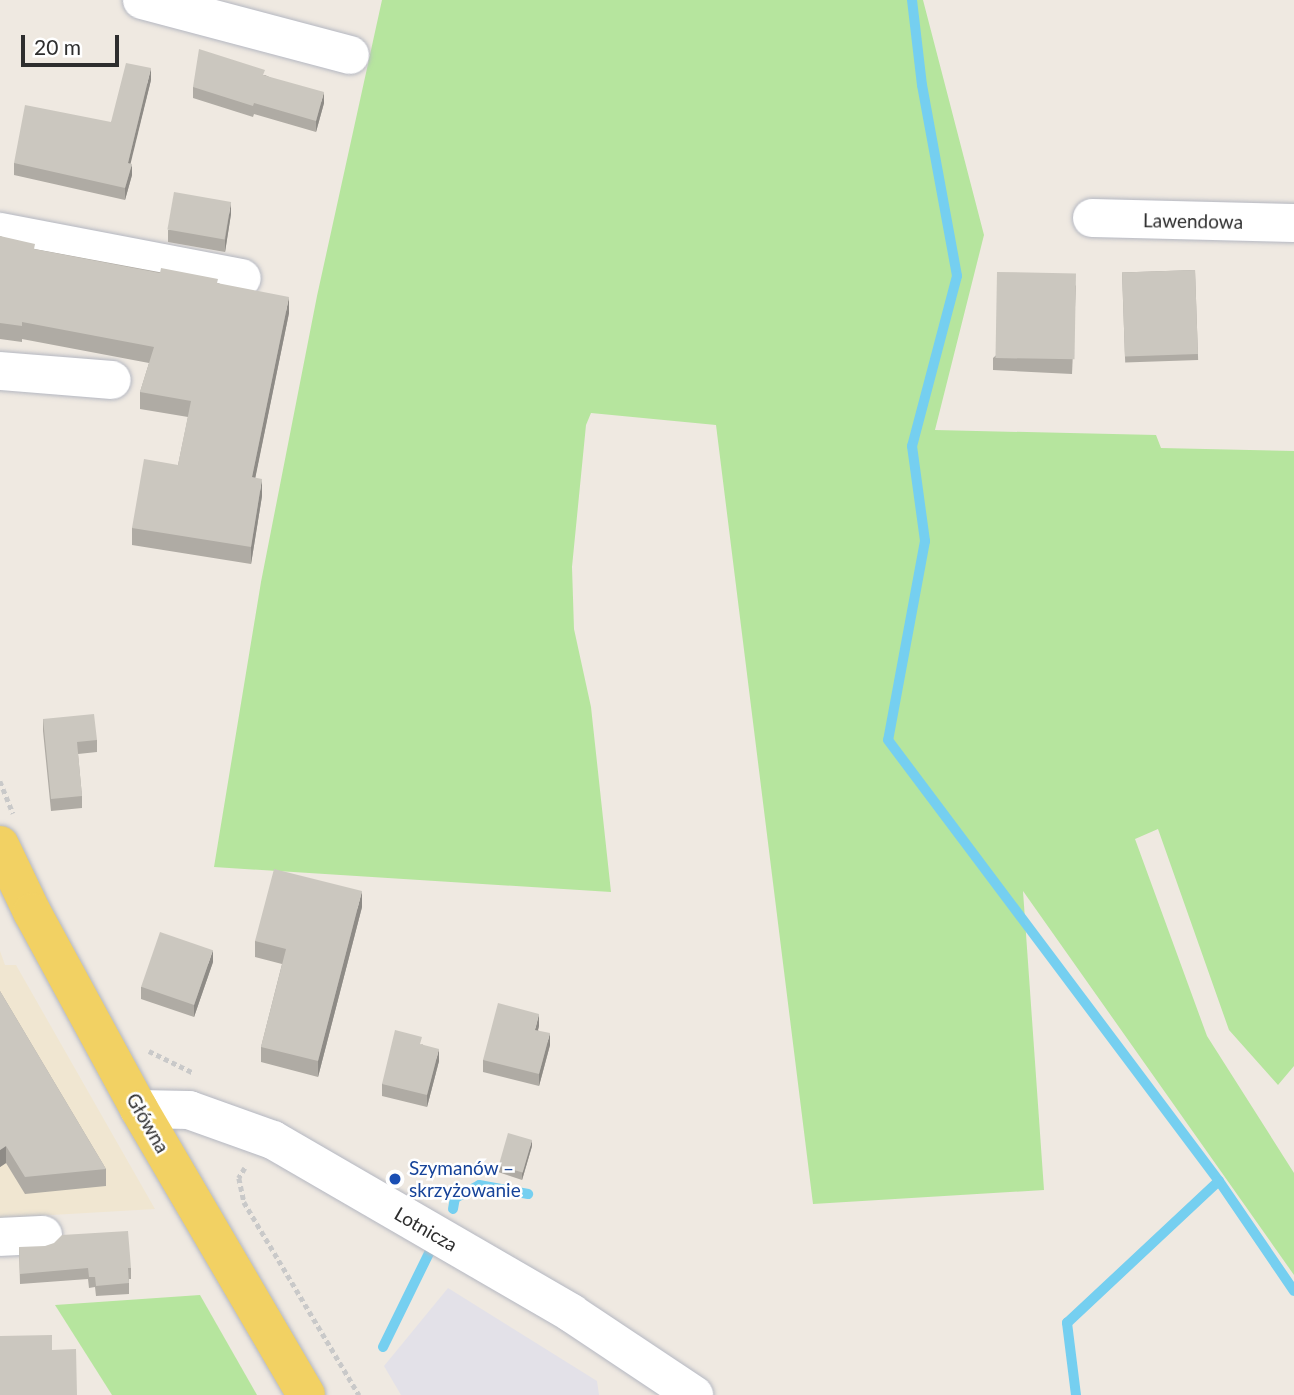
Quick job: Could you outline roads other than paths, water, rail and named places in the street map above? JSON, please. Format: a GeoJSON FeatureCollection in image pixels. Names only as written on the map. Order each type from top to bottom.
{"type":"FeatureCollection","features":[{"type":"Feature","properties":{"kind":"main road","name":"Główna"},"geometry":{"type":"LineString","coordinates":[[0,845],[32,912],[139,1109],[306,1395]]}},
{"type":"Feature","properties":{"kind":"street"},"geometry":{"type":"LineString","coordinates":[[142,0],[350,55]]}},
{"type":"Feature","properties":{"kind":"street","name":"Lawendowa"},"geometry":{"type":"LineString","coordinates":[[1092,219],[1294,223]]}},
{"type":"Feature","properties":{"kind":"street"},"geometry":{"type":"LineString","coordinates":[[0,232],[242,278]]}},
{"type":"Feature","properties":{"kind":"street"},"geometry":{"type":"LineString","coordinates":[[0,370],[112,380]]}},
{"type":"Feature","properties":{"kind":"street","name":"Lotnicza"},"geometry":{"type":"LineString","coordinates":[[139,1109],[189,1110],[273,1140],[571,1313],[694,1395]]}},
{"type":"Feature","properties":{"kind":"street"},"geometry":{"type":"LineString","coordinates":[[0,1237],[43,1235]]}},
{"type":"Feature","properties":{"kind":"waterway"},"geometry":{"type":"LineString","coordinates":[[912,0],[922,85],[957,276],[912,446],[925,541],[888,740],[1219,1181],[1294,1291]]}},
{"type":"Feature","properties":{"kind":"waterway"},"geometry":{"type":"LineString","coordinates":[[1076,1395],[1067,1323],[1219,1181]]}},
{"type":"Feature","properties":{"kind":"waterway"},"geometry":{"type":"LineString","coordinates":[[453,1209],[455,1198],[479,1185],[528,1194]]}},
{"type":"Feature","properties":{"kind":"waterway"},"geometry":{"type":"LineString","coordinates":[[383,1347],[429,1253]]}},
{"type":"Feature","properties":{"kind":"place","name":"Szymanów – skrzyżowanie"},"geometry":{"type":"Point","coordinates":[395,1179]}}]}
